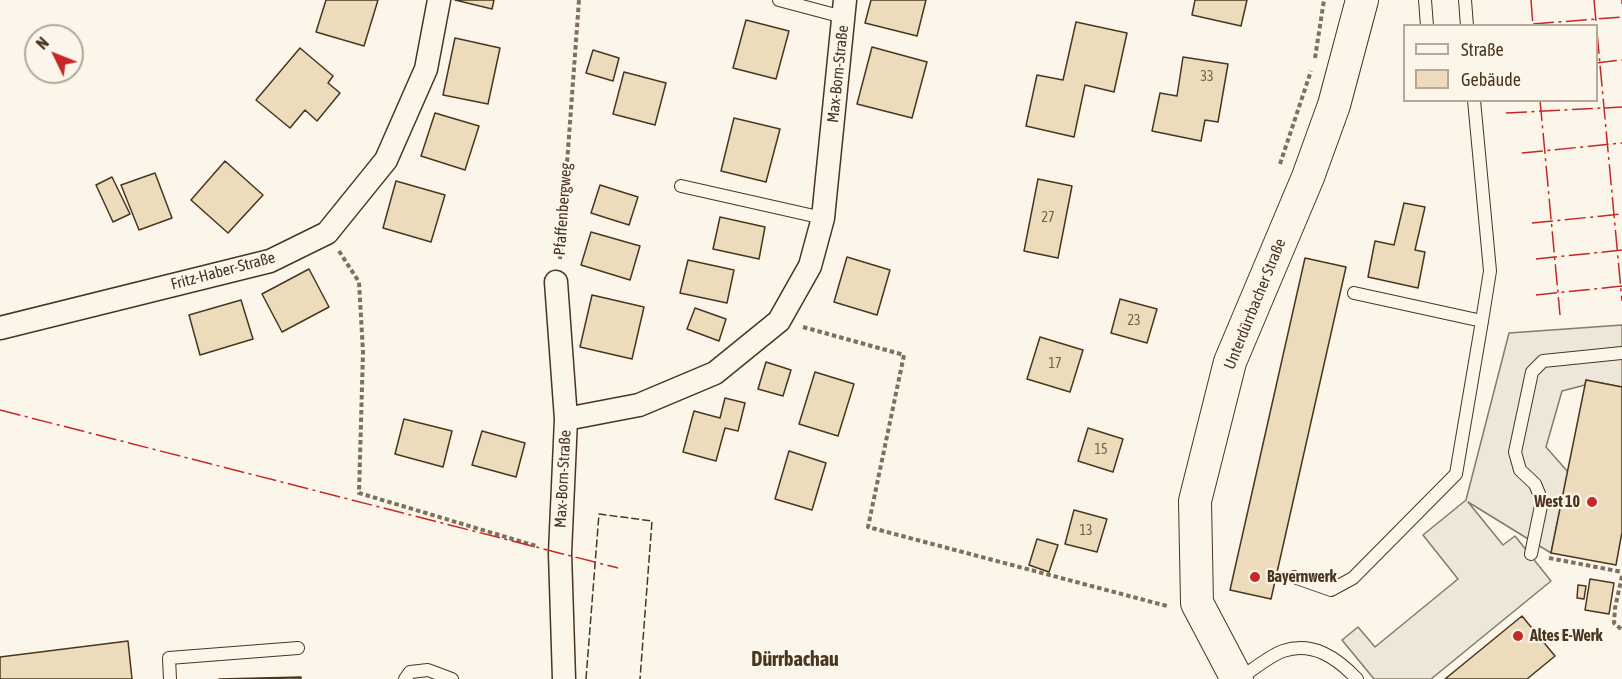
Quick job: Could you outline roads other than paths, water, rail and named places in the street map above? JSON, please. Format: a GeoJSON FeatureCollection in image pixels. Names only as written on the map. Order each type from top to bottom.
{"type":"FeatureCollection","features":[{"type":"Feature","properties":{"kind":"street","name":"Fritz-Haber-Straße"},"geometry":{"type":"LineString","coordinates":[[0,328],[270,261],[327,233],[386,160],[426,69],[439,0]]}},
{"type":"Feature","properties":{"kind":"street","name":"Unterdürrbacher Straße"},"geometry":{"type":"LineString","coordinates":[[1238,679],[1197,603],[1195,501],[1230,362],[1308,177],[1334,105],[1362,0]]}},
{"type":"Feature","properties":{"kind":"street","name":"Max-Born-Straße"},"geometry":{"type":"LineString","coordinates":[[564,679],[560,553],[566,419],[639,405],[715,373],[779,321],[810,266],[823,218],[844,9]]}},
{"type":"Feature","properties":{"kind":"street"},"geometry":{"type":"LineString","coordinates":[[556,282],[566,419]]}},
{"type":"Feature","properties":{"kind":"lane"},"geometry":{"type":"LineString","coordinates":[[779,0],[844,9]]}},
{"type":"Feature","properties":{"kind":"lane"},"geometry":{"type":"LineString","coordinates":[[1425,0],[1427,24]]}},
{"type":"Feature","properties":{"kind":"lane"},"geometry":{"type":"LineString","coordinates":[[1465,0],[1467,24]]}},
{"type":"Feature","properties":{"kind":"lane"},"geometry":{"type":"LineString","coordinates":[[1294,577],[1331,590],[1353,578],[1456,474],[1490,271],[1474,102]]}},
{"type":"Feature","properties":{"kind":"lane"},"geometry":{"type":"LineString","coordinates":[[681,186],[823,218]]}},
{"type":"Feature","properties":{"kind":"lane"},"geometry":{"type":"LineString","coordinates":[[1354,293],[1482,321]]}},
{"type":"Feature","properties":{"kind":"lane"},"geometry":{"type":"LineString","coordinates":[[1531,554],[1542,501],[1535,484],[1520,470],[1515,452],[1532,372],[1543,361],[1622,353]]}},
{"type":"Feature","properties":{"kind":"lane"},"geometry":{"type":"LineString","coordinates":[[170,679],[169,658],[298,648]]}},
{"type":"Feature","properties":{"kind":"lane"},"geometry":{"type":"LineString","coordinates":[[1238,679],[1282,651],[1310,648],[1336,659],[1357,679]]}},
{"type":"Feature","properties":{"kind":"lane"},"geometry":{"type":"LineString","coordinates":[[405,679],[410,672],[428,670],[452,679]]}},
{"type":"Feature","properties":{"kind":"place","name":"West 10"},"geometry":{"type":"Point","coordinates":[1592,502]}},
{"type":"Feature","properties":{"kind":"place","name":"Bayernwerk"},"geometry":{"type":"Point","coordinates":[1255,577]}},
{"type":"Feature","properties":{"kind":"place","name":"Altes E-Werk"},"geometry":{"type":"Point","coordinates":[1518,636]}},
{"type":"Feature","properties":{"kind":"district","name":"Dürrbachau"},"geometry":{"type":"Point","coordinates":[795,660]}}]}
